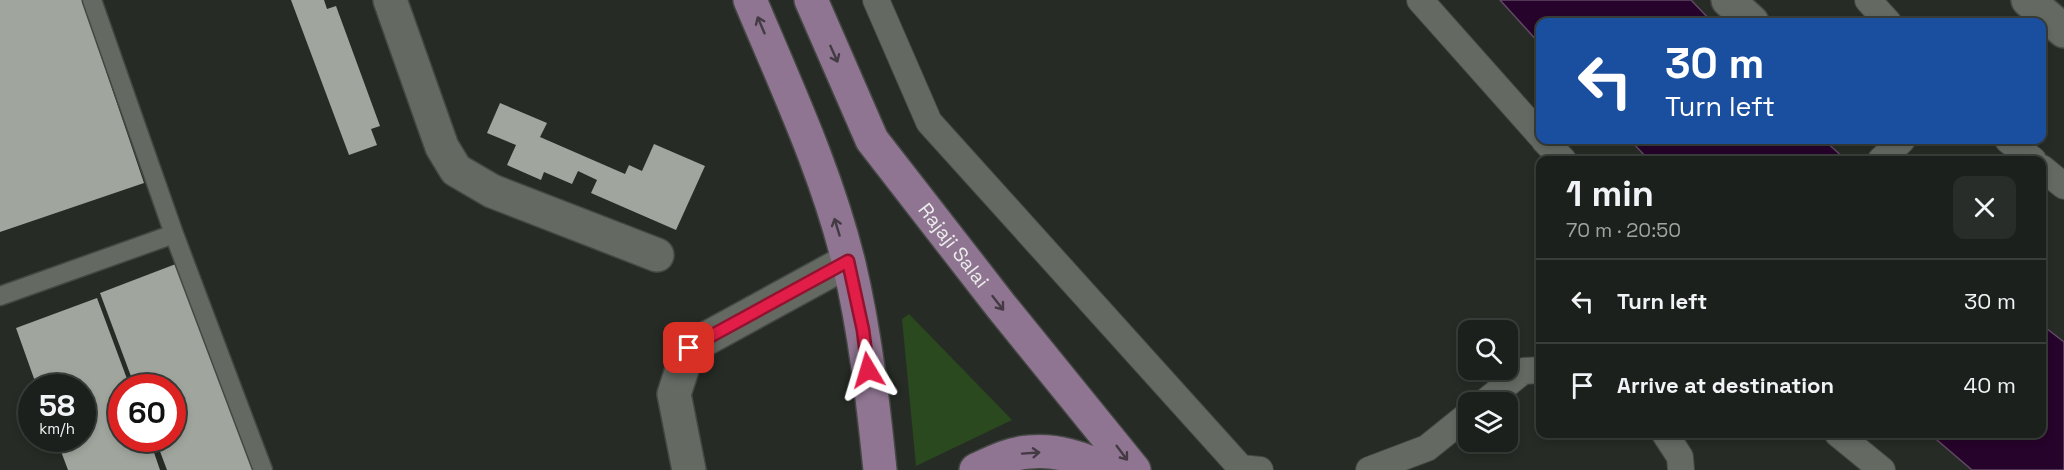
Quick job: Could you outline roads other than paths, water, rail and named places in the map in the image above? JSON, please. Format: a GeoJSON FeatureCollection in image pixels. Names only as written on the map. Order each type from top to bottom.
{"type":"FeatureCollection","features":[{"type":"Feature","properties":{"kind":"main road"},"geometry":{"type":"LineString","coordinates":[[750,0],[822,178],[848,261],[863,330],[880,470]]}},
{"type":"Feature","properties":{"kind":"main road","name":"Rajaji Salai"},"geometry":{"type":"LineString","coordinates":[[811,0],[872,140],[1000,306],[1134,470]]}},
{"type":"Feature","properties":{"kind":"main road"},"geometry":{"type":"LineString","coordinates":[[976,470],[998,460],[1029,452],[1062,454],[1091,462],[1106,470]]}},
{"type":"Feature","properties":{"kind":"street"},"geometry":{"type":"LineString","coordinates":[[390,0],[442,147],[456,170],[492,191],[657,255]]}},
{"type":"Feature","properties":{"kind":"street"},"geometry":{"type":"LineString","coordinates":[[876,0],[929,122],[1240,468],[1260,470]]}},
{"type":"Feature","properties":{"kind":"street"},"geometry":{"type":"LineString","coordinates":[[1420,0],[1536,130]]}},
{"type":"Feature","properties":{"kind":"street"},"geometry":{"type":"LineString","coordinates":[[1728,0],[1748,18]]}},
{"type":"Feature","properties":{"kind":"street"},"geometry":{"type":"LineString","coordinates":[[1868,0],[1884,18]]}},
{"type":"Feature","properties":{"kind":"street"},"geometry":{"type":"LineString","coordinates":[[2028,0],[2064,31]]}},
{"type":"Feature","properties":{"kind":"street"},"geometry":{"type":"LineString","coordinates":[[1548,144],[1559,156]]}},
{"type":"Feature","properties":{"kind":"street"},"geometry":{"type":"LineString","coordinates":[[2013,144],[2028,156]]}},
{"type":"Feature","properties":{"kind":"street"},"geometry":{"type":"LineString","coordinates":[[2046,171],[2064,186]]}},
{"type":"Feature","properties":{"kind":"street"},"geometry":{"type":"LineString","coordinates":[[689,470],[674,394],[689,348],[848,261]]}},
{"type":"Feature","properties":{"kind":"street"},"geometry":{"type":"LineString","coordinates":[[1497,392],[1523,371],[1536,370]]}},
{"type":"Feature","properties":{"kind":"street"},"geometry":{"type":"LineString","coordinates":[[1369,470],[1427,448],[1458,423]]}},
{"type":"Feature","properties":{"kind":"street"},"geometry":{"type":"LineString","coordinates":[[1668,438],[1680,457],[1681,470]]}},
{"type":"Feature","properties":{"kind":"street"},"geometry":{"type":"LineString","coordinates":[[1843,438],[1882,470]]}},
{"type":"Feature","properties":{"kind":"lane"},"geometry":{"type":"LineString","coordinates":[[92,0],[174,234],[263,470]]}},
{"type":"Feature","properties":{"kind":"lane"},"geometry":{"type":"LineString","coordinates":[[0,296],[174,234]]}}]}
